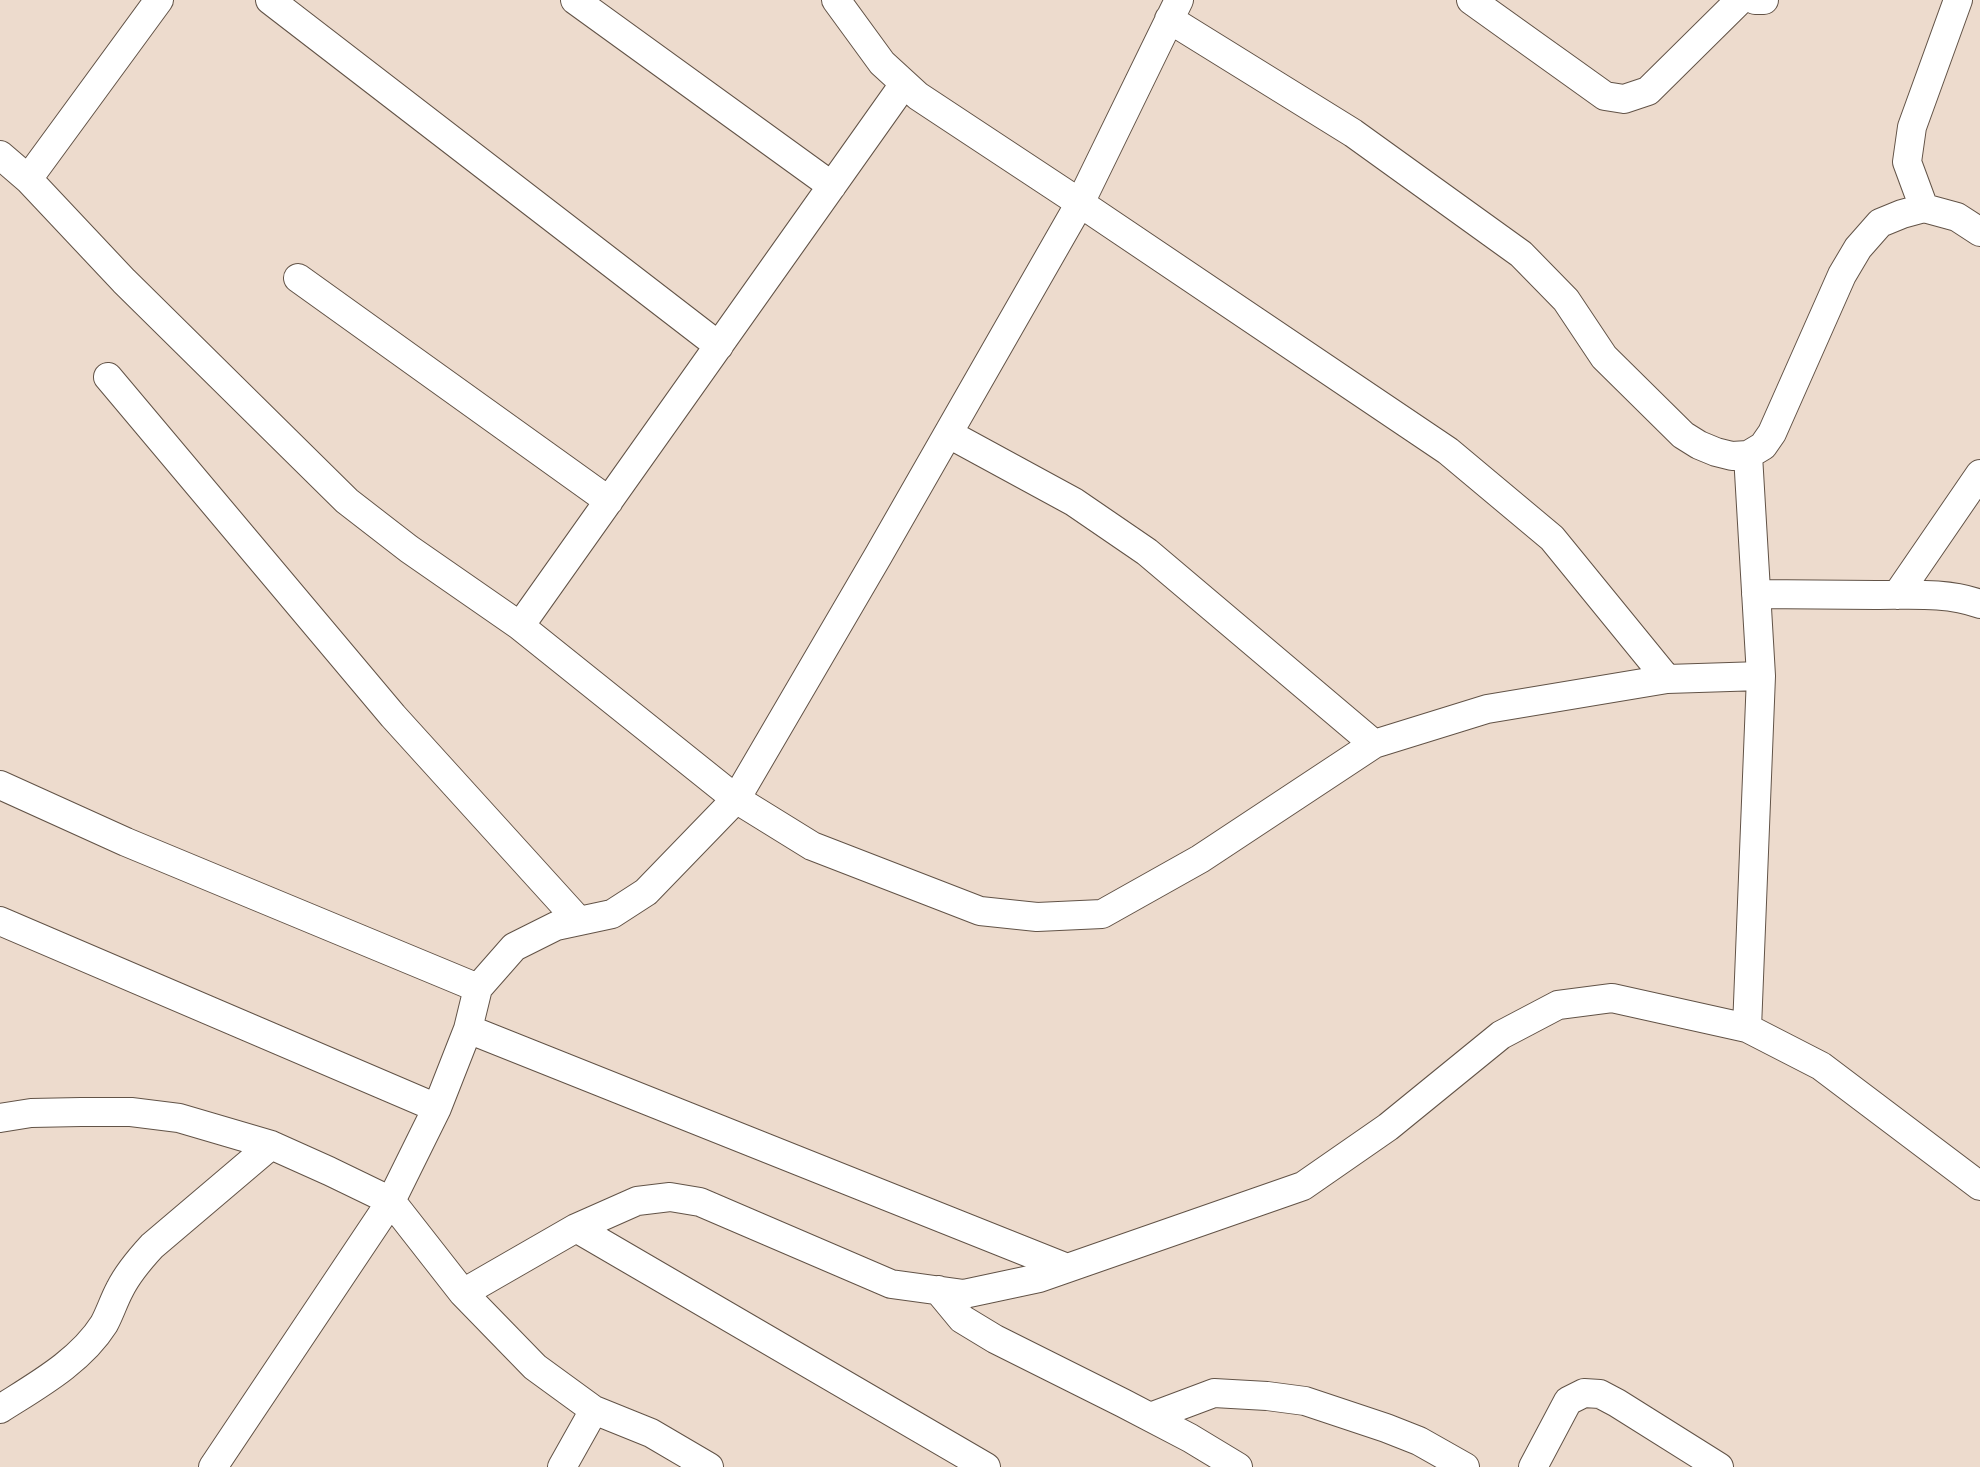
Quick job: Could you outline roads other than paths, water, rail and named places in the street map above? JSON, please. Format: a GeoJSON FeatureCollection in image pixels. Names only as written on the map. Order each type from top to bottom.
{"type":"FeatureCollection","features":[{"type":"Feature","properties":{"kind":"street"},"geometry":{"type":"LineString","coordinates":[[28,179],[159,0]]}},
{"type":"Feature","properties":{"kind":"street"},"geometry":{"type":"LineString","coordinates":[[270,0],[719,346]]}},
{"type":"Feature","properties":{"kind":"street"},"geometry":{"type":"LineString","coordinates":[[575,0],[832,186]]}},
{"type":"Feature","properties":{"kind":"street"},"geometry":{"type":"LineString","coordinates":[[836,0],[882,63],[918,96],[1448,451],[1552,538],[1667,679]]}},
{"type":"Feature","properties":{"kind":"street"},"geometry":{"type":"LineString","coordinates":[[1471,0],[1605,96],[1624,99],[1648,91],[1740,0]]}},
{"type":"Feature","properties":{"kind":"street"},"geometry":{"type":"LineString","coordinates":[[1756,0],[1764,0]]}},
{"type":"Feature","properties":{"kind":"street"},"geometry":{"type":"LineString","coordinates":[[1924,208],[1907,162],[1912,127],[1958,0]]}},
{"type":"Feature","properties":{"kind":"street"},"geometry":{"type":"LineString","coordinates":[[213,1467],[391,1201],[437,1108],[468,1029],[478,988],[514,947],[556,926],[612,914],[646,892],[736,799],[949,434],[1080,203],[1174,10],[1353,133],[1521,254],[1566,300],[1604,357],[1683,435],[1699,445],[1716,452],[1732,456],[1748,455],[1763,446],[1772,433],[1842,275],[1858,248],[1880,223],[1924,208],[1957,217],[1980,232]]}},
{"type":"Feature","properties":{"kind":"street"},"geometry":{"type":"LineString","coordinates":[[520,626],[904,84]]}},
{"type":"Feature","properties":{"kind":"street"},"geometry":{"type":"LineString","coordinates":[[0,155],[28,179],[124,281],[347,501],[409,549],[520,626],[736,799],[812,846],[980,911],[1037,917],[1102,914],[1200,859],[1374,744],[1488,709],[1667,679],[1761,676]]}},
{"type":"Feature","properties":{"kind":"street"},"geometry":{"type":"LineString","coordinates":[[298,278],[609,501]]}},
{"type":"Feature","properties":{"kind":"street"},"geometry":{"type":"LineString","coordinates":[[108,377],[393,716],[579,922]]}},
{"type":"Feature","properties":{"kind":"street"},"geometry":{"type":"LineString","coordinates":[[949,434],[1074,502],[1147,552],[1374,744]]}},
{"type":"Feature","properties":{"kind":"street"},"geometry":{"type":"LineString","coordinates":[[1748,455],[1761,676],[1748,1028]]}},
{"type":"Feature","properties":{"kind":"street"},"geometry":{"type":"LineString","coordinates":[[1897,595],[1980,474]]}},
{"type":"Feature","properties":{"kind":"street"},"geometry":{"type":"LineString","coordinates":[[1756,594],[1945,596],[1980,604]]}},
{"type":"Feature","properties":{"kind":"street"},"geometry":{"type":"LineString","coordinates":[[0,785],[126,842],[478,988]]}},
{"type":"Feature","properties":{"kind":"street"},"geometry":{"type":"LineString","coordinates":[[0,921],[437,1108]]}},
{"type":"Feature","properties":{"kind":"street"},"geometry":{"type":"LineString","coordinates":[[463,1293],[576,1228],[637,1201],[670,1197],[700,1202],[891,1284],[964,1294],[1039,1278],[1303,1186],[1388,1127],[1501,1035],[1558,1004],[1612,998],[1748,1028],[1821,1066],[1980,1186]]}},
{"type":"Feature","properties":{"kind":"street"},"geometry":{"type":"LineString","coordinates":[[468,1029],[1067,1268]]}},
{"type":"Feature","properties":{"kind":"street"},"geometry":{"type":"LineString","coordinates":[[0,1118],[31,1113],[131,1112],[179,1118],[271,1145],[391,1201],[463,1293],[535,1367],[594,1410],[651,1433],[710,1467]]}},
{"type":"Feature","properties":{"kind":"street"},"geometry":{"type":"LineString","coordinates":[[0,1409],[58,1370],[84,1348],[104,1324],[121,1287],[136,1263],[152,1246],[271,1145]]}},
{"type":"Feature","properties":{"kind":"street"},"geometry":{"type":"LineString","coordinates":[[576,1228],[917,1425],[986,1467]]}},
{"type":"Feature","properties":{"kind":"street"},"geometry":{"type":"LineString","coordinates":[[938,1290],[962,1320],[995,1339],[1190,1438],[1238,1467]]}},
{"type":"Feature","properties":{"kind":"street"},"geometry":{"type":"LineString","coordinates":[[1150,1417],[1214,1393],[1267,1396],[1305,1401],[1386,1428],[1419,1442],[1465,1467]]}},
{"type":"Feature","properties":{"kind":"street"},"geometry":{"type":"LineString","coordinates":[[1533,1467],[1568,1401],[1584,1393],[1600,1394],[1618,1403],[1719,1467]]}},
{"type":"Feature","properties":{"kind":"street"},"geometry":{"type":"LineString","coordinates":[[562,1467],[594,1410]]}}]}
